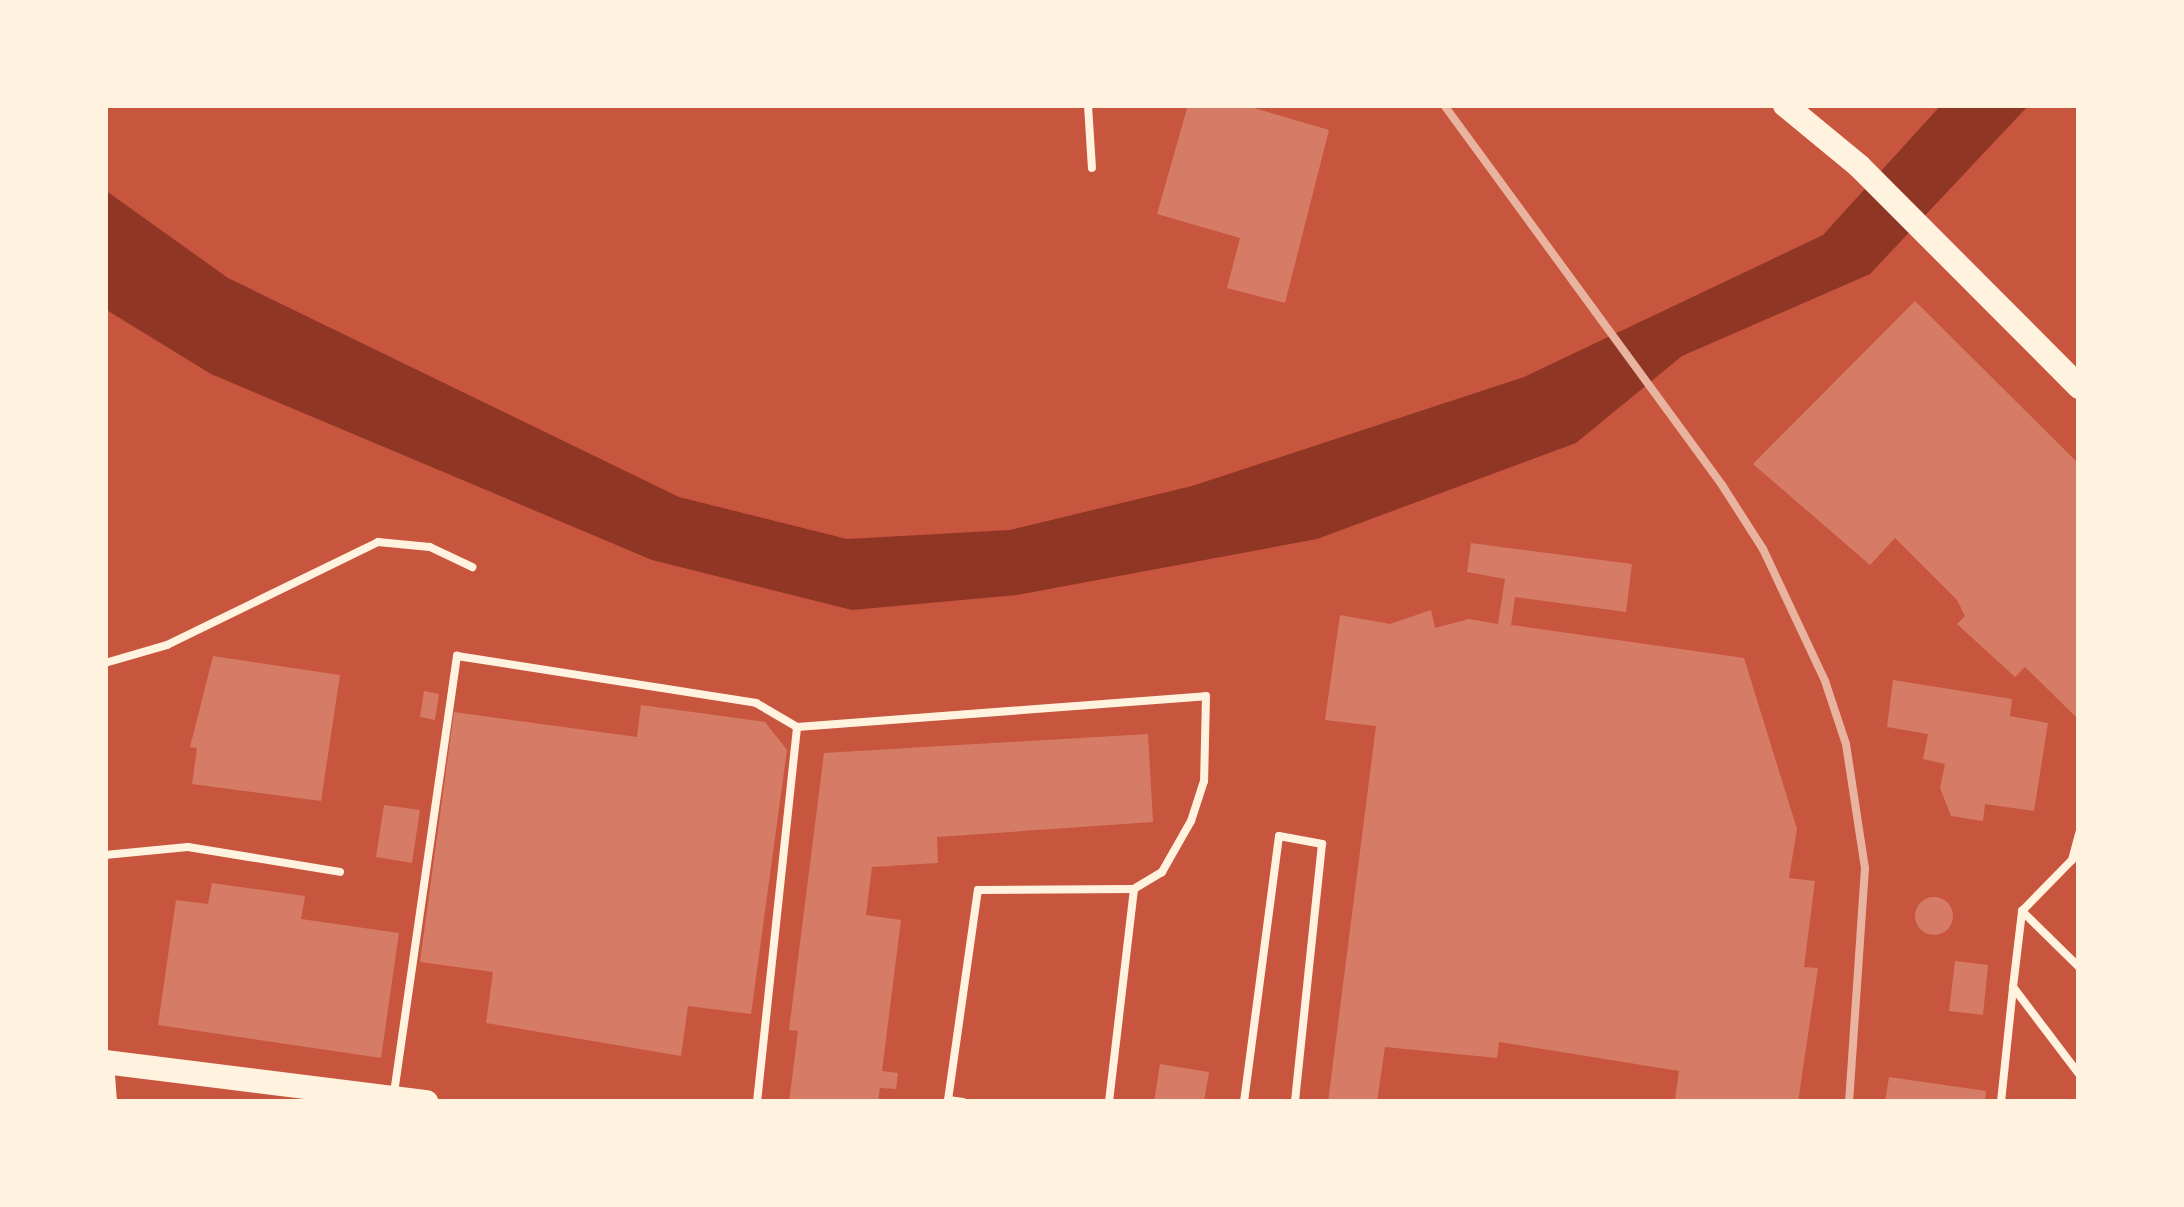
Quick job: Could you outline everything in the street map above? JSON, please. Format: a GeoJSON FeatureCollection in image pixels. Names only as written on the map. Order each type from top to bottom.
{"type":"FeatureCollection","features":[{"type":"Feature","properties":{"kind":"main road"},"geometry":{"type":"LineString","coordinates":[[1785,105],[1859,166],[2079,387]]}},
{"type":"Feature","properties":{"kind":"main road"},"geometry":{"type":"LineString","coordinates":[[105,1062],[427,1102]]}},
{"type":"Feature","properties":{"kind":"street"},"geometry":{"type":"LineString","coordinates":[[105,1062],[107,1102]]}},
{"type":"Feature","properties":{"kind":"lane"},"geometry":{"type":"LineString","coordinates":[[1088,105],[1092,168]]}},
{"type":"Feature","properties":{"kind":"lane"},"geometry":{"type":"LineString","coordinates":[[105,663],[167,645],[378,542],[430,547],[472,567]]}},
{"type":"Feature","properties":{"kind":"lane"},"geometry":{"type":"LineString","coordinates":[[386,1098],[457,656],[756,703],[797,727],[1206,696],[1204,781],[1192,821],[1162,872],[1134,890],[978,890],[949,1100],[963,1102]]}},
{"type":"Feature","properties":{"kind":"lane"},"geometry":{"type":"LineString","coordinates":[[758,1102],[797,727]]}},
{"type":"Feature","properties":{"kind":"lane"},"geometry":{"type":"LineString","coordinates":[[2001,1102],[2022,911],[2072,860],[2079,833]]}},
{"type":"Feature","properties":{"kind":"lane"},"geometry":{"type":"LineString","coordinates":[[1244,1102],[1280,836],[1322,844],[1295,1102]]}},
{"type":"Feature","properties":{"kind":"lane"},"geometry":{"type":"LineString","coordinates":[[105,855],[188,847],[340,872]]}},
{"type":"Feature","properties":{"kind":"lane"},"geometry":{"type":"LineString","coordinates":[[1109,1102],[1134,890]]}},
{"type":"Feature","properties":{"kind":"lane"},"geometry":{"type":"LineString","coordinates":[[2022,911],[2079,968]]}},
{"type":"Feature","properties":{"kind":"lane"},"geometry":{"type":"LineString","coordinates":[[2013,987],[2079,1074]]}},
{"type":"Feature","properties":{"kind":"shaded area"},"geometry":{"type":"Polygon","coordinates":[[[1941,105],[2029,105],[1870,274],[1682,356],[1576,443],[1317,539],[1017,595],[852,610],[652,560],[211,374],[105,309],[105,190],[228,278],[679,497],[847,539],[1010,530],[1192,486],[1524,377],[1823,235],[1941,105]]]}},
{"type":"Feature","properties":{"kind":"building"},"geometry":{"type":"Polygon","coordinates":[[[1188,105],[1244,105],[1329,130],[1285,303],[1227,288],[1240,238],[1157,214],[1188,105]]]}},
{"type":"Feature","properties":{"kind":"building"},"geometry":{"type":"Polygon","coordinates":[[[1915,301],[2079,464],[2079,720],[2025,667],[2015,677],[1957,624],[1965,616],[1957,600],[1895,538],[1870,565],[1753,464],[1915,301]]]}},
{"type":"Feature","properties":{"kind":"building"},"geometry":{"type":"Polygon","coordinates":[[[1471,543],[1632,564],[1626,612],[1515,597],[1511,625],[1744,658],[1797,829],[1789,878],[1815,881],[1804,967],[1818,968],[1798,1102],[1675,1099],[1679,1071],[1499,1042],[1497,1058],[1385,1047],[1377,1102],[1328,1102],[1376,726],[1325,720],[1340,615],[1390,624],[1431,610],[1435,628],[1469,619],[1498,624],[1505,579],[1467,572],[1471,543]]]}},
{"type":"Feature","properties":{"kind":"building"},"geometry":{"type":"Polygon","coordinates":[[[213,656],[340,675],[321,801],[192,784],[197,748],[190,747],[213,656]]]}},
{"type":"Feature","properties":{"kind":"building"},"geometry":{"type":"Polygon","coordinates":[[[1893,680],[2012,699],[2010,716],[2048,723],[2034,811],[1985,804],[1983,821],[1951,816],[1940,788],[1945,764],[1923,759],[1928,734],[1887,727],[1893,680]]]}},
{"type":"Feature","properties":{"kind":"building"},"geometry":{"type":"Polygon","coordinates":[[[424,691],[439,694],[435,720],[420,717],[424,691]]]}},
{"type":"Feature","properties":{"kind":"building"},"geometry":{"type":"Polygon","coordinates":[[[641,705],[765,722],[787,750],[751,1014],[688,1006],[681,1056],[486,1023],[493,972],[420,962],[454,712],[637,737],[641,705]]]}},
{"type":"Feature","properties":{"kind":"building"},"geometry":{"type":"Polygon","coordinates":[[[1148,734],[1153,822],[937,837],[938,863],[872,867],[866,915],[901,920],[882,1071],[898,1073],[896,1089],[880,1088],[878,1102],[789,1102],[798,1031],[789,1030],[824,753],[1148,734]]]}},
{"type":"Feature","properties":{"kind":"building"},"geometry":{"type":"Polygon","coordinates":[[[384,805],[420,810],[412,863],[376,857],[384,805]]]}},
{"type":"Feature","properties":{"kind":"building"},"geometry":{"type":"Polygon","coordinates":[[[212,883],[305,896],[301,919],[399,933],[381,1058],[158,1025],[176,900],[208,904],[212,883]]]}},
{"type":"Feature","properties":{"kind":"building"},"geometry":{"type":"Polygon","coordinates":[[[1934,897],[1947,903],[1953,916],[1947,929],[1934,935],[1921,929],[1915,916],[1921,903],[1934,897]]]}},
{"type":"Feature","properties":{"kind":"building"},"geometry":{"type":"Polygon","coordinates":[[[1955,961],[1988,965],[1983,1015],[1949,1011],[1955,961]]]}},
{"type":"Feature","properties":{"kind":"building"},"geometry":{"type":"Polygon","coordinates":[[[1160,1064],[1209,1072],[1204,1102],[1154,1102],[1160,1064]]]}},
{"type":"Feature","properties":{"kind":"building"},"geometry":{"type":"Polygon","coordinates":[[[1889,1077],[1986,1091],[1985,1102],[1885,1102],[1889,1077]]]}},
{"type":"Feature","properties":{"kind":"railway"},"geometry":{"type":"LineString","coordinates":[[1444,105],[1722,485],[1763,549],[1825,681],[1846,744],[1865,868],[1849,1102]]}}]}
